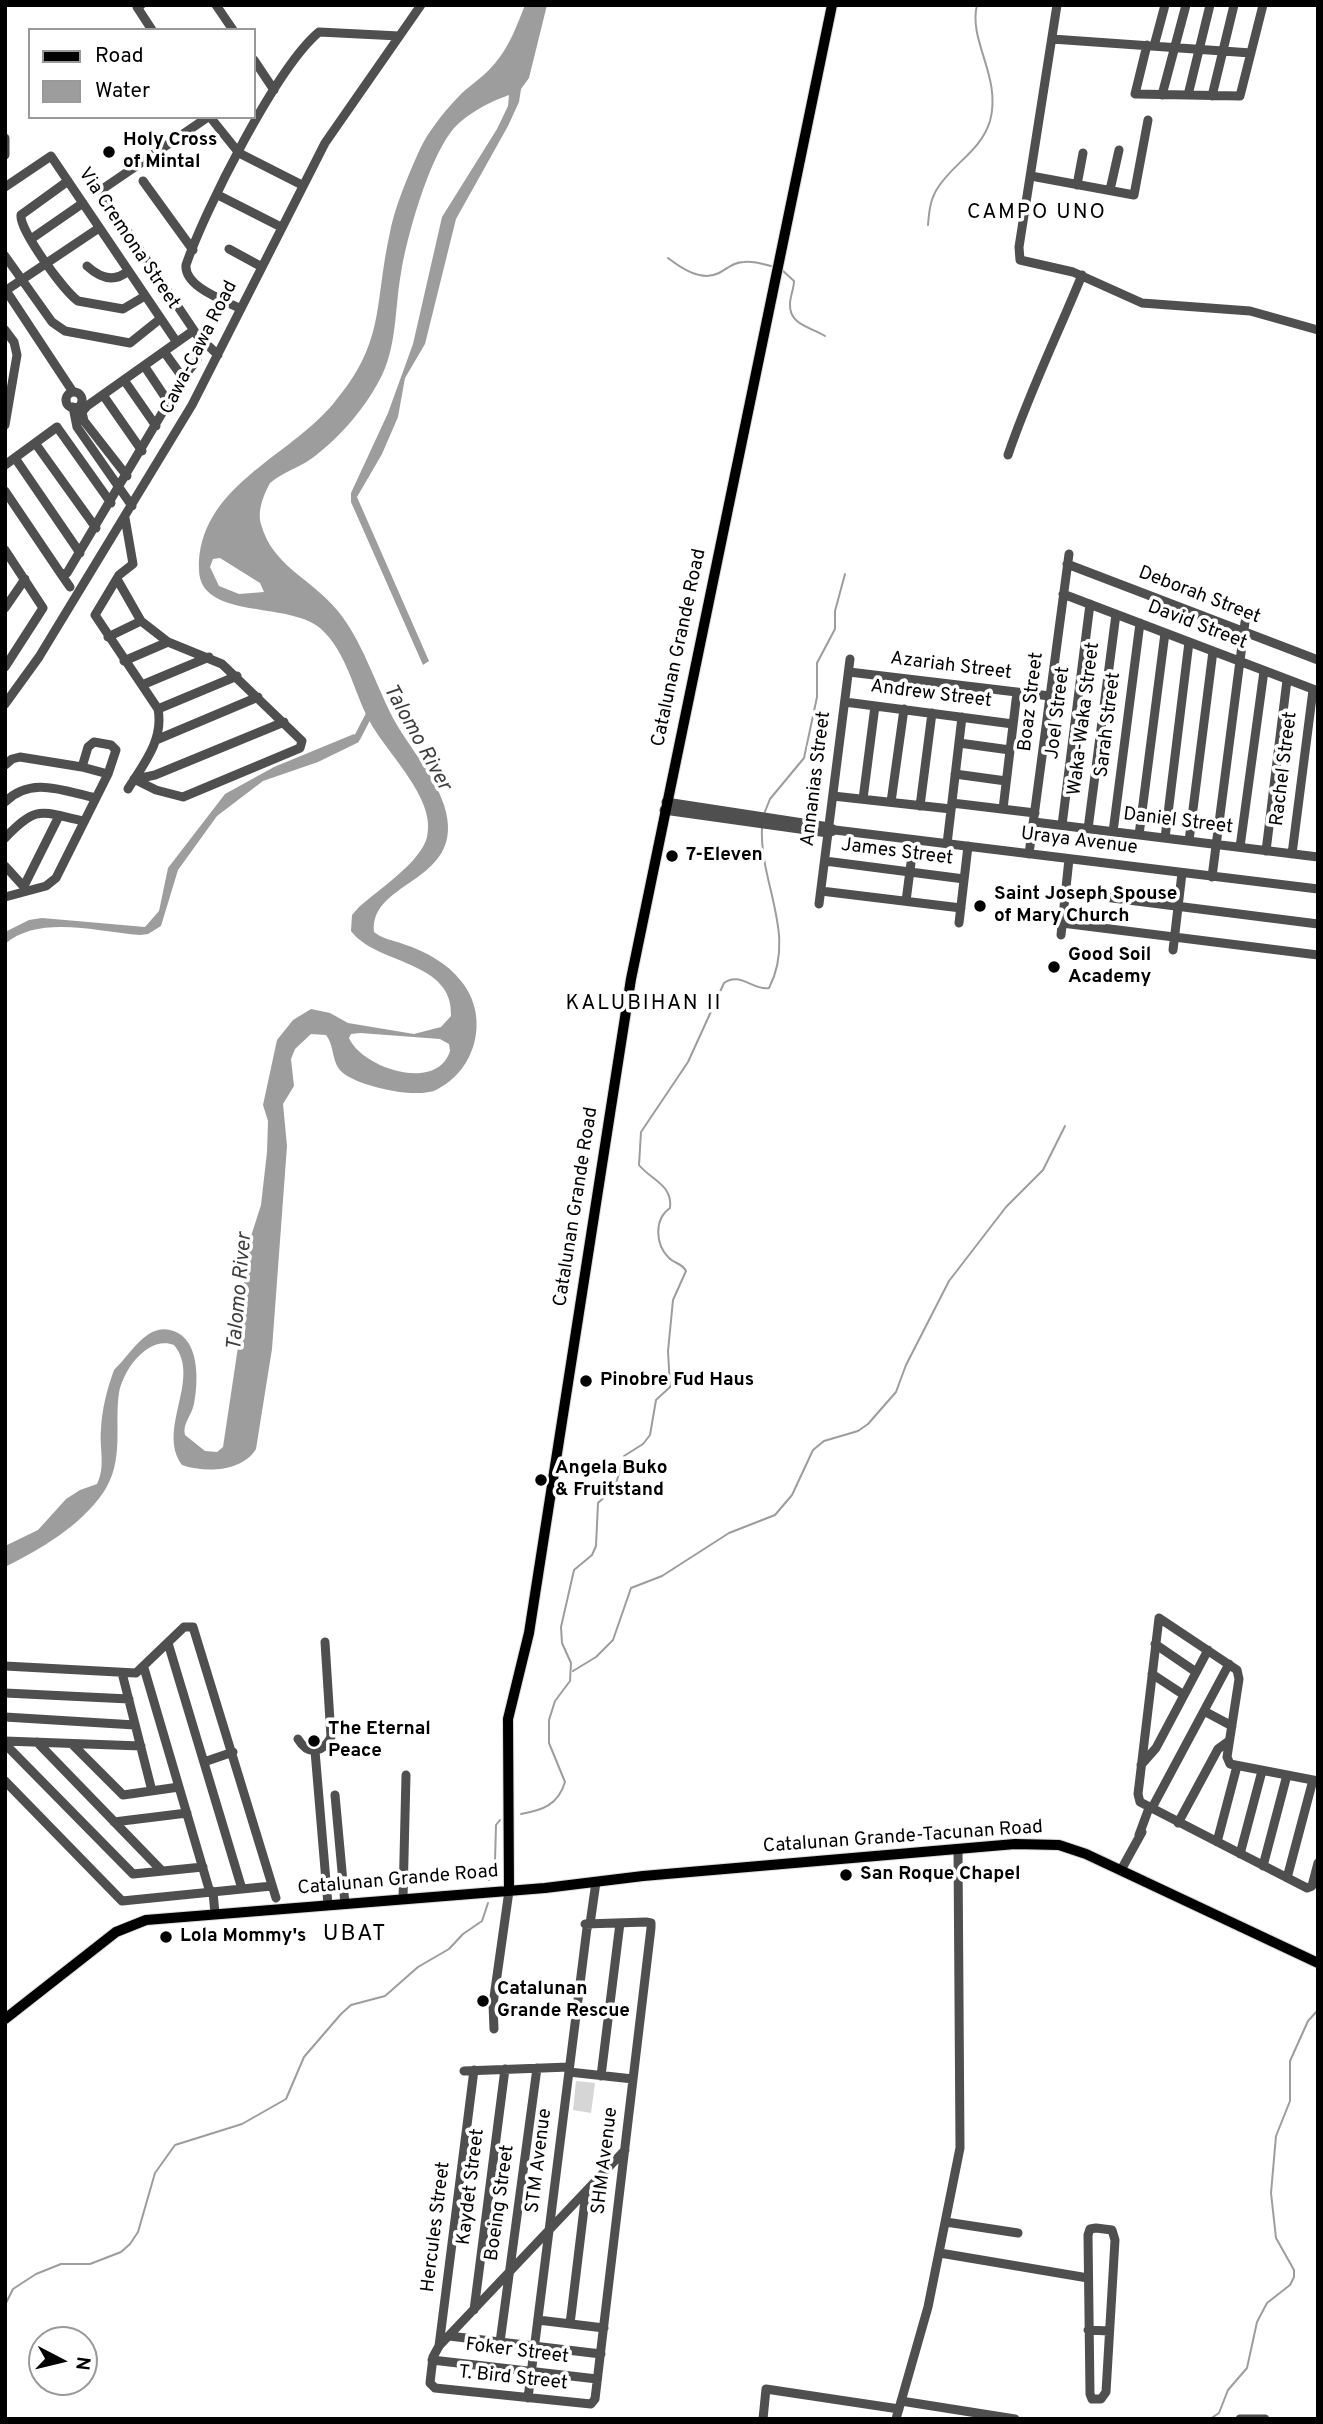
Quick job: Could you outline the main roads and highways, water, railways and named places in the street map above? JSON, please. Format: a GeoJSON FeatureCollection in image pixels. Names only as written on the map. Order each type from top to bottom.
{"type":"FeatureCollection","features":[{"type":"Feature","properties":{"kind":"main road","name":"Catalunan Grande Road"},"geometry":{"type":"LineString","coordinates":[[5,2019],[128,1925],[146,1920],[509,1891],[509,1710],[529,1633],[625,1011],[665,806],[832,5]]}},
{"type":"Feature","properties":{"kind":"main road","name":"Catalunan Grande-Tacunan Road"},"geometry":{"type":"LineString","coordinates":[[509,1891],[1015,1844],[1059,1845],[1121,1870],[1318,1963]]}},
{"type":"Feature","properties":{"kind":"water"},"geometry":{"type":"Polygon","coordinates":[[[525,5],[547,5],[529,78],[521,89],[519,102],[508,126],[456,219],[425,344],[405,378],[398,417],[382,454],[357,497],[429,661],[423,665],[351,502],[351,493],[388,413],[413,344],[442,217],[497,129],[508,106],[509,95],[485,105],[463,120],[451,132],[434,161],[408,240],[391,349],[377,385],[361,409],[332,441],[311,459],[270,483],[263,497],[260,514],[266,538],[274,551],[327,599],[346,622],[393,718],[440,794],[448,831],[443,850],[432,865],[386,901],[377,915],[374,932],[427,954],[442,963],[461,981],[475,1010],[475,1041],[470,1056],[450,1081],[436,1090],[416,1093],[375,1087],[343,1073],[326,1035],[311,1034],[295,1049],[291,1059],[294,1086],[283,1104],[287,1146],[272,1349],[256,1449],[242,1462],[222,1469],[182,1465],[175,1451],[174,1436],[182,1388],[181,1358],[174,1345],[155,1345],[131,1365],[121,1384],[116,1456],[110,1481],[103,1493],[83,1516],[59,1536],[5,1567],[5,1546],[38,1530],[66,1499],[97,1484],[102,1464],[102,1414],[111,1377],[135,1346],[150,1333],[168,1330],[178,1333],[190,1346],[196,1366],[196,1386],[185,1435],[205,1451],[217,1452],[223,1447],[241,1327],[246,1252],[261,1205],[268,1121],[263,1105],[277,1040],[293,1020],[311,1009],[330,1013],[348,1023],[414,1034],[441,1027],[451,1016],[449,998],[440,984],[412,965],[378,951],[351,931],[352,915],[359,907],[417,856],[427,837],[428,822],[417,791],[369,720],[337,648],[320,628],[306,620],[248,608],[214,596],[203,586],[199,570],[202,541],[213,517],[229,495],[333,404],[362,362],[375,324],[391,226],[420,149],[450,105],[488,71],[501,55],[513,35],[525,5]],[[220,558],[213,559],[210,567],[219,586],[239,594],[264,592],[260,583],[220,558]],[[351,1034],[349,1038],[357,1049],[368,1059],[399,1072],[431,1071],[442,1064],[450,1051],[449,1044],[440,1039],[351,1034]]]}},
{"type":"Feature","properties":{"kind":"water"},"geometry":{"type":"Polygon","coordinates":[[[354,734],[359,742],[318,762],[263,781],[217,816],[178,870],[161,926],[148,934],[52,927],[19,935],[5,944],[5,932],[29,920],[42,918],[145,927],[159,911],[168,868],[225,794],[274,767],[354,734]]]}},
{"type":"Feature","properties":{"kind":"waterway"},"geometry":{"type":"LineString","coordinates":[[928,225],[931,202],[937,189],[980,141],[990,121],[992,89],[977,32],[977,5]]}},
{"type":"Feature","properties":{"kind":"waterway"},"geometry":{"type":"LineString","coordinates":[[668,258],[685,270],[705,276],[719,273],[740,262],[771,266]]}},
{"type":"Feature","properties":{"kind":"waterway"},"geometry":{"type":"LineString","coordinates":[[782,270],[794,281],[790,304],[793,317],[825,336]]}},
{"type":"Feature","properties":{"kind":"waterway"},"geometry":{"type":"LineString","coordinates":[[764,814],[770,799],[804,758],[817,697],[817,663],[835,629],[835,611],[845,574]]}},
{"type":"Feature","properties":{"kind":"waterway"},"geometry":{"type":"LineString","coordinates":[[348,742],[357,738],[371,711]]}},
{"type":"Feature","properties":{"kind":"waterway"},"geometry":{"type":"LineString","coordinates":[[521,1814],[549,1805],[558,1796],[565,1782],[549,1743],[549,1720],[555,1701],[570,1681],[571,1663],[562,1643],[561,1627],[574,1570],[592,1555],[596,1546],[598,1503],[615,1487],[624,1456],[643,1444],[650,1435],[656,1400],[670,1387],[668,1351],[673,1300],[686,1271],[669,1258],[661,1246],[659,1225],[661,1218],[670,1208],[670,1200],[665,1188],[639,1165],[641,1132],[688,1062],[724,983],[736,979],[757,987],[769,988],[777,968],[778,928],[766,868],[762,827]]}},
{"type":"Feature","properties":{"kind":"waterway"},"geometry":{"type":"LineString","coordinates":[[573,1671],[596,1657],[613,1640],[631,1588],[662,1576],[729,1533],[775,1515],[792,1495],[813,1450],[824,1441],[858,1431],[868,1424],[896,1392],[906,1365],[949,1281],[1006,1207],[1043,1170],[1065,1126]]}},
{"type":"Feature","properties":{"kind":"waterway"},"geometry":{"type":"LineString","coordinates":[[489,1880],[495,1861],[496,1825],[500,1820]]}},
{"type":"Feature","properties":{"kind":"waterway"},"geometry":{"type":"LineString","coordinates":[[5,2305],[13,2289],[36,2274],[61,2264],[90,2264],[121,2252],[138,2232],[155,2173],[175,2145],[242,2124],[286,2099],[304,2057],[341,2014],[351,2005],[385,1996],[418,1967],[449,1949],[463,1934],[482,1921],[488,1903]]}},
{"type":"Feature","properties":{"kind":"waterway"},"geometry":{"type":"LineString","coordinates":[[1210,2419],[1219,2413],[1228,2390],[1247,2368],[1257,2322],[1267,2303],[1290,2285],[1294,2277],[1294,2270],[1276,2238],[1271,2193],[1276,2136],[1290,2101],[1290,2061],[1308,2021],[1318,2010]]}},
{"type":"Feature","properties":{"kind":"place","name":"Holy Cross of Mintal"},"geometry":{"type":"Point","coordinates":[109,152]}},
{"type":"Feature","properties":{"kind":"place","name":"7-Eleven"},"geometry":{"type":"Point","coordinates":[672,856]}},
{"type":"Feature","properties":{"kind":"place","name":"Saint Joseph Spouse of Mary Church"},"geometry":{"type":"Point","coordinates":[980,906]}},
{"type":"Feature","properties":{"kind":"place","name":"Good Soil Academy"},"geometry":{"type":"Point","coordinates":[1054,967]}},
{"type":"Feature","properties":{"kind":"place","name":"Pinobre Fud Haus"},"geometry":{"type":"Point","coordinates":[586,1381]}},
{"type":"Feature","properties":{"kind":"place","name":"Angela Buko & Fruitstand"},"geometry":{"type":"Point","coordinates":[541,1480]}},
{"type":"Feature","properties":{"kind":"place","name":"The Eternal Peace"},"geometry":{"type":"Point","coordinates":[314,1741]}},
{"type":"Feature","properties":{"kind":"place","name":"San Roque Chapel"},"geometry":{"type":"Point","coordinates":[846,1875]}},
{"type":"Feature","properties":{"kind":"place","name":"Lola Mommy's"},"geometry":{"type":"Point","coordinates":[166,1937]}},
{"type":"Feature","properties":{"kind":"place","name":"Catalunan Grande Rescue"},"geometry":{"type":"Point","coordinates":[483,2001]}},
{"type":"Feature","properties":{"kind":"district","name":"CAMPO UNO"},"geometry":{"type":"Point","coordinates":[1037,214]}},
{"type":"Feature","properties":{"kind":"district","name":"KALUBIHAN II"},"geometry":{"type":"Point","coordinates":[644,1005]}},
{"type":"Feature","properties":{"kind":"district","name":"UBAT"},"geometry":{"type":"Point","coordinates":[355,1935]}},
{"type":"Feature","properties":{"kind":"water label","name":"Talomo River"},"geometry":{"type":"Point","coordinates":[416,738]}},
{"type":"Feature","properties":{"kind":"water label","name":"Talomo River"},"geometry":{"type":"Point","coordinates":[241,1292]}}]}
